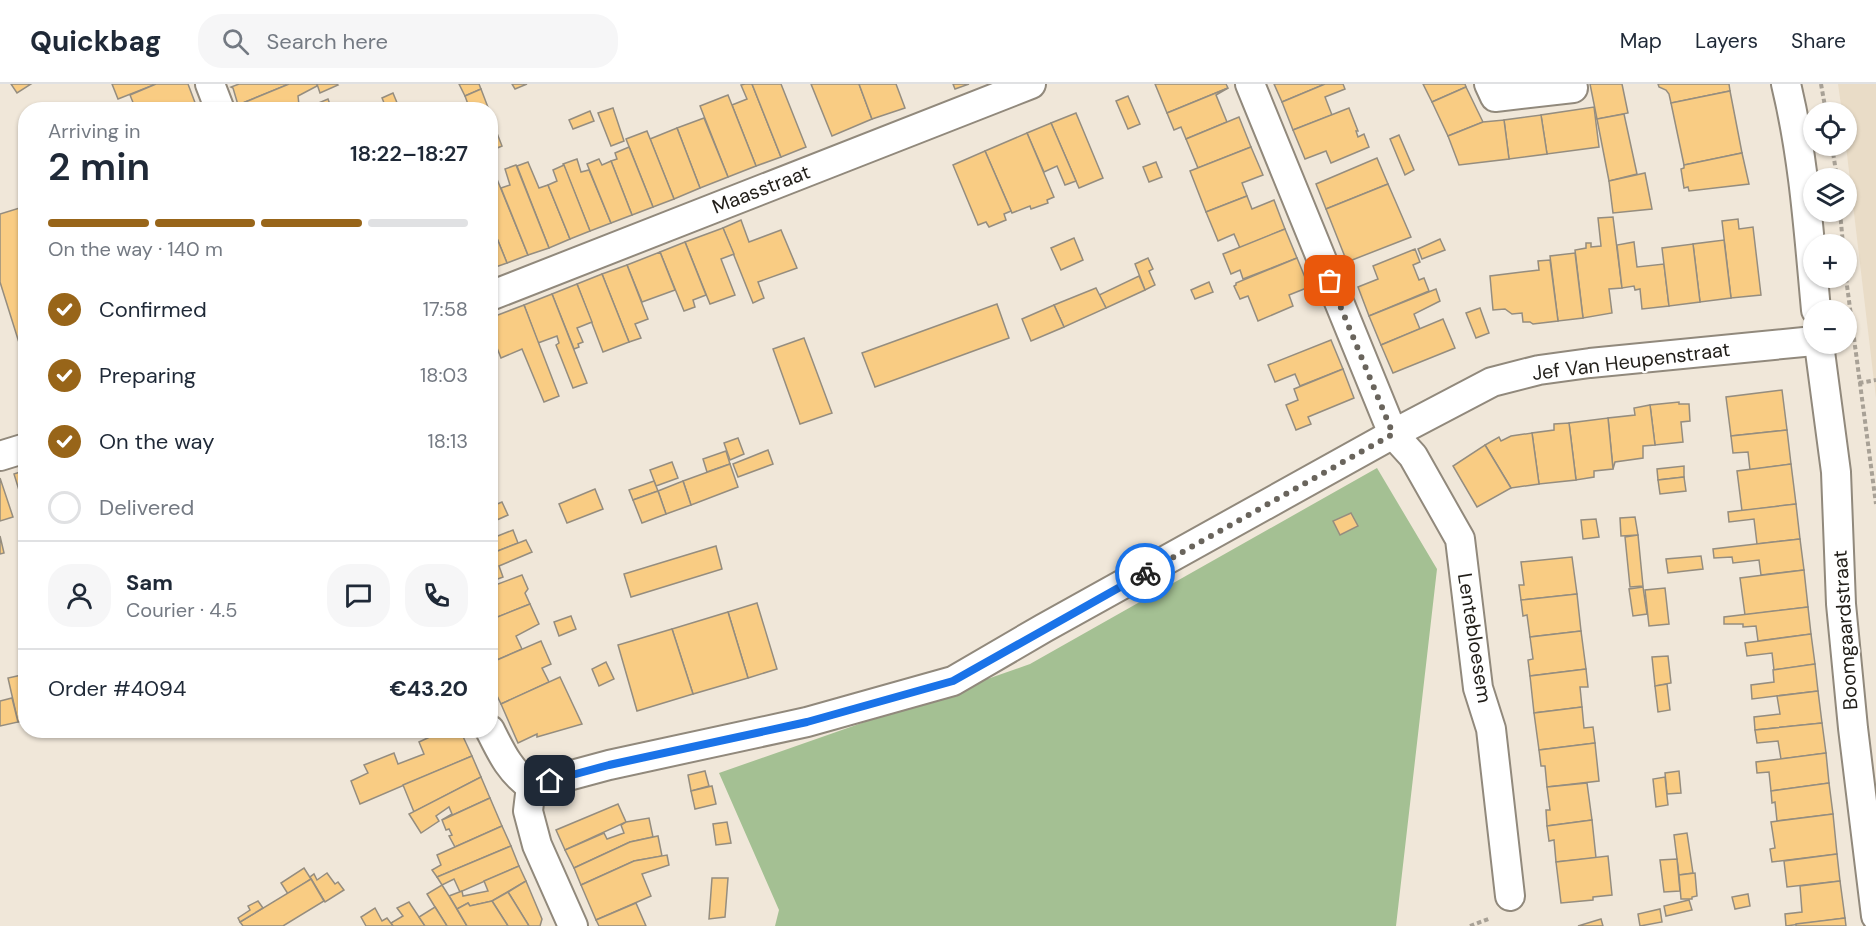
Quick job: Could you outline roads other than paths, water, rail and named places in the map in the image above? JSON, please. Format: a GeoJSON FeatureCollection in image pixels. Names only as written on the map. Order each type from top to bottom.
{"type":"FeatureCollection","features":[{"type":"Feature","properties":{"kind":"street"},"geometry":{"type":"LineString","coordinates":[[210,84],[217,102]]}},
{"type":"Feature","properties":{"kind":"street","name":"Maasstraat"},"geometry":{"type":"LineString","coordinates":[[498,293],[1031,84]]}},
{"type":"Feature","properties":{"kind":"street","name":"Lentebloesem"},"geometry":{"type":"LineString","coordinates":[[1250,84],[1393,434],[1413,456],[1460,539],[1478,688],[1491,729],[1510,896]]}},
{"type":"Feature","properties":{"kind":"street"},"geometry":{"type":"LineString","coordinates":[[1489,84],[1495,97],[1573,88]]}},
{"type":"Feature","properties":{"kind":"street"},"geometry":{"type":"LineString","coordinates":[[1785,84],[1793,116],[1815,300]]}},
{"type":"Feature","properties":{"kind":"street","name":"Jef Van Heupenstraat"},"geometry":{"type":"LineString","coordinates":[[531,786],[609,765],[807,722],[953,681],[1393,434],[1492,382],[1539,370],[1590,363],[1803,342]]}},
{"type":"Feature","properties":{"kind":"street","name":"Boomgaardstraat"},"geometry":{"type":"LineString","coordinates":[[1820,354],[1836,472],[1841,604],[1853,728],[1876,916]]}},
{"type":"Feature","properties":{"kind":"street"},"geometry":{"type":"LineString","coordinates":[[0,456],[18,450]]}},
{"type":"Feature","properties":{"kind":"street"},"geometry":{"type":"LineString","coordinates":[[494,738],[502,756],[517,777],[531,786],[528,811],[537,845],[573,926]]}}]}
